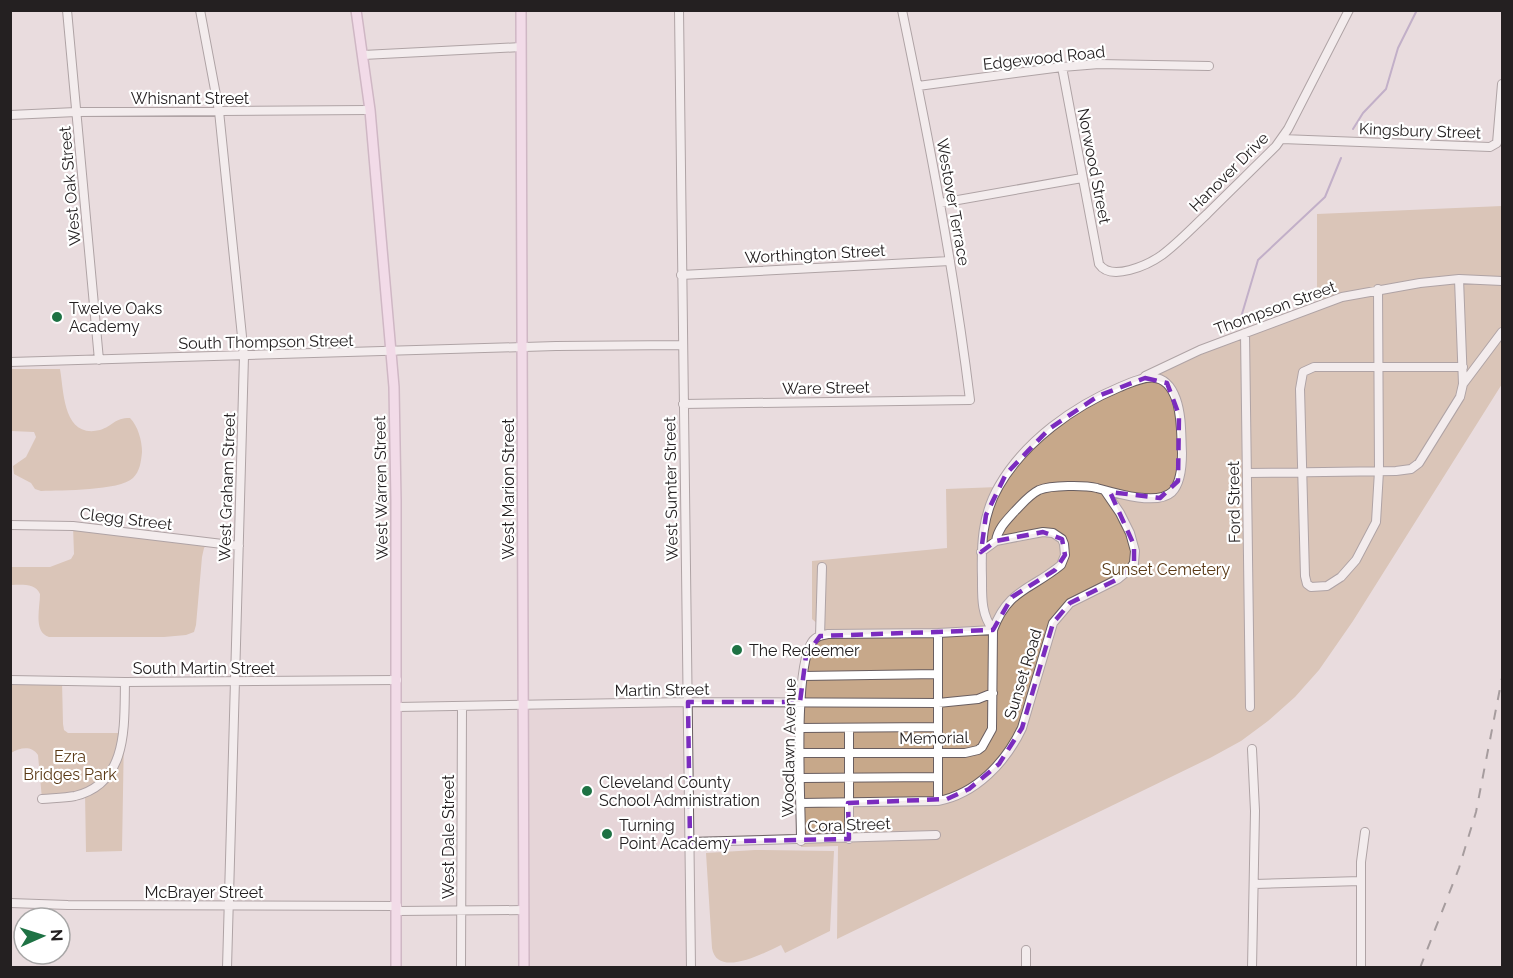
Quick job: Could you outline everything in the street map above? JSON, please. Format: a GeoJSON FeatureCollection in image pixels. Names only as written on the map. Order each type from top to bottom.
{"type":"FeatureCollection","features":[{"type":"Feature","properties":{"kind":"main road","name":"West Warren Street"},"geometry":{"type":"LineString","coordinates":[[356,10],[370,110],[392,352],[396,441],[396,968]]}},
{"type":"Feature","properties":{"kind":"main road","name":"West Marion Street"},"geometry":{"type":"LineString","coordinates":[[521,10],[524,968]]}},
{"type":"Feature","properties":{"kind":"street","name":"West Oak Street"},"geometry":{"type":"LineString","coordinates":[[67,10],[99,360]]}},
{"type":"Feature","properties":{"kind":"street","name":"West Graham Street"},"geometry":{"type":"LineString","coordinates":[[200,10],[219,111],[244,356],[227,968]]}},
{"type":"Feature","properties":{"kind":"street","name":"West Sumter Street"},"geometry":{"type":"LineString","coordinates":[[679,10],[691,968]]}},
{"type":"Feature","properties":{"kind":"street","name":"Westover Terrace"},"geometry":{"type":"LineString","coordinates":[[902,10],[941,203],[960,315],[970,400]]}},
{"type":"Feature","properties":{"kind":"street","name":"Hanover Drive"},"geometry":{"type":"LineString","coordinates":[[1103,270],[1107,272],[1125,270],[1147,263],[1161,255],[1234,188],[1282,139],[1349,10]]}},
{"type":"Feature","properties":{"kind":"street"},"geometry":{"type":"LineString","coordinates":[[363,55],[521,47]]}},
{"type":"Feature","properties":{"kind":"street","name":"Edgewood Road"},"geometry":{"type":"LineString","coordinates":[[918,86],[1099,64],[1209,66]]}},
{"type":"Feature","properties":{"kind":"street","name":"Norwood Street"},"geometry":{"type":"LineString","coordinates":[[1062,67],[1096,255],[1103,270]]}},
{"type":"Feature","properties":{"kind":"street","name":"Kingsbury Street"},"geometry":{"type":"LineString","coordinates":[[1282,139],[1490,147],[1497,143],[1503,84]]}},
{"type":"Feature","properties":{"kind":"street","name":"Whisnant Street"},"geometry":{"type":"LineString","coordinates":[[10,115],[76,112],[370,110]]}},
{"type":"Feature","properties":{"kind":"street"},"geometry":{"type":"LineString","coordinates":[[941,203],[1082,178]]}},
{"type":"Feature","properties":{"kind":"street","name":"Worthington Street"},"geometry":{"type":"LineString","coordinates":[[681,275],[950,261]]}},
{"type":"Feature","properties":{"kind":"street"},"geometry":{"type":"LineString","coordinates":[[1247,473],[1403,471],[1419,463],[1460,397],[1463,384],[1459,279]]}},
{"type":"Feature","properties":{"kind":"street","name":"Thompson Street"},"geometry":{"type":"LineString","coordinates":[[993,630],[983,609],[981,552],[983,527],[992,500],[1006,474],[1057,423],[1098,396],[1200,351],[1327,301],[1378,289],[1459,279],[1503,281]]}},
{"type":"Feature","properties":{"kind":"street"},"geometry":{"type":"LineString","coordinates":[[1378,289],[1378,367],[1379,471],[1376,522],[1356,560],[1341,578],[1335,583],[1320,588],[1311,587],[1307,584],[1304,545],[1300,389],[1303,372],[1309,368],[1378,367],[1463,367]]}},
{"type":"Feature","properties":{"kind":"street"},"geometry":{"type":"LineString","coordinates":[[1463,384],[1503,332]]}},
{"type":"Feature","properties":{"kind":"street","name":"Ford Street"},"geometry":{"type":"LineString","coordinates":[[1245,333],[1251,707]]}},
{"type":"Feature","properties":{"kind":"street","name":"South Thompson Street"},"geometry":{"type":"LineString","coordinates":[[10,362],[682,345]]}},
{"type":"Feature","properties":{"kind":"street","name":"Thompson Street"},"geometry":{"type":"LineString","coordinates":[[1105,491],[1160,498],[1172,492],[1178,481],[1181,439],[1176,398],[1163,380],[1151,377],[1136,381]]}},
{"type":"Feature","properties":{"kind":"street","name":"Ware Street"},"geometry":{"type":"LineString","coordinates":[[683,404],[970,400]]}},
{"type":"Feature","properties":{"kind":"street"},"geometry":{"type":"LineString","coordinates":[[996,541],[1000,529],[1025,500],[1039,490],[1075,487],[1105,491]]}},
{"type":"Feature","properties":{"kind":"street","name":"Sunset Road"},"geometry":{"type":"LineString","coordinates":[[938,801],[955,797],[969,789],[1007,755],[1022,728],[1053,622],[1063,609],[1079,598],[1118,579],[1134,563],[1135,551],[1130,533],[1105,491]]}},
{"type":"Feature","properties":{"kind":"street","name":"Clegg Street"},"geometry":{"type":"LineString","coordinates":[[10,525],[74,526],[238,546]]}},
{"type":"Feature","properties":{"kind":"street"},"geometry":{"type":"LineString","coordinates":[[822,567],[820,636],[993,630],[1004,606],[1022,590],[1061,566],[1066,550],[1062,539],[1049,532],[996,541],[981,552]]}},
{"type":"Feature","properties":{"kind":"street","name":"Memorial"},"geometry":{"type":"LineString","coordinates":[[801,753],[973,752],[985,744],[992,726],[993,630]]}},
{"type":"Feature","properties":{"kind":"street"},"geometry":{"type":"LineString","coordinates":[[801,803],[938,801],[938,633]]}},
{"type":"Feature","properties":{"kind":"street","name":"Woodlawn Avenue"},"geometry":{"type":"LineString","coordinates":[[801,841],[800,703],[809,648],[812,641],[820,636]]}},
{"type":"Feature","properties":{"kind":"street"},"geometry":{"type":"LineString","coordinates":[[803,676],[938,674]]}},
{"type":"Feature","properties":{"kind":"street","name":"South Martin Street"},"geometry":{"type":"LineString","coordinates":[[10,680],[125,682],[397,680]]}},
{"type":"Feature","properties":{"kind":"street"},"geometry":{"type":"LineString","coordinates":[[42,799],[86,792],[105,779],[113,768],[122,745],[125,682]]}},
{"type":"Feature","properties":{"kind":"street","name":"Martin Street"},"geometry":{"type":"LineString","coordinates":[[524,706],[688,702],[938,703],[978,699],[993,693]]}},
{"type":"Feature","properties":{"kind":"street","name":"West Dale Street"},"geometry":{"type":"LineString","coordinates":[[461,968],[462,706]]}},
{"type":"Feature","properties":{"kind":"street"},"geometry":{"type":"LineString","coordinates":[[397,707],[524,706]]}},
{"type":"Feature","properties":{"kind":"street"},"geometry":{"type":"LineString","coordinates":[[801,728],[938,727]]}},
{"type":"Feature","properties":{"kind":"street"},"geometry":{"type":"LineString","coordinates":[[849,728],[849,838]]}},
{"type":"Feature","properties":{"kind":"street"},"geometry":{"type":"LineString","coordinates":[[1252,749],[1255,811],[1252,968]]}},
{"type":"Feature","properties":{"kind":"street"},"geometry":{"type":"LineString","coordinates":[[801,778],[938,777]]}},
{"type":"Feature","properties":{"kind":"street"},"geometry":{"type":"LineString","coordinates":[[1361,968],[1361,881],[1365,831]]}},
{"type":"Feature","properties":{"kind":"street","name":"Cora Street"},"geometry":{"type":"LineString","coordinates":[[690,842],[801,841],[936,835]]}},
{"type":"Feature","properties":{"kind":"street"},"geometry":{"type":"LineString","coordinates":[[1254,884],[1361,881]]}},
{"type":"Feature","properties":{"kind":"street","name":"McBrayer Street"},"geometry":{"type":"LineString","coordinates":[[10,903],[462,911],[524,910]]}},
{"type":"Feature","properties":{"kind":"street"},"geometry":{"type":"LineString","coordinates":[[1026,950],[1026,968]]}},
{"type":"Feature","properties":{"kind":"highlighted area"},"geometry":{"type":"Polygon","coordinates":[[[1145,378],[1167,383],[1179,415],[1178,481],[1160,498],[1110,492],[1134,545],[1134,563],[1118,579],[1070,603],[1053,623],[1022,728],[999,764],[969,789],[947,799],[848,803],[849,839],[690,842],[688,702],[800,702],[806,656],[820,636],[993,630],[1012,597],[1055,570],[1065,555],[1062,539],[1043,532],[996,541],[981,552],[986,515],[1006,474],[1049,429],[1098,396],[1145,378]]]}},
{"type":"Feature","properties":{"kind":"shaded area","name":"Turning Point Academy"},"geometry":{"type":"Polygon","coordinates":[[[688,702],[691,967],[524,967],[524,706],[688,702]]]}},
{"type":"Feature","properties":{"kind":"green space","name":"Sunset Cemetery"},"geometry":{"type":"Polygon","coordinates":[[[1502,206],[1502,384],[1353,621],[1319,670],[1295,697],[1241,741],[1210,758],[837,939],[838,846],[801,847],[800,703],[804,670],[820,626],[812,619],[812,561],[947,548],[946,489],[998,487],[1049,429],[1098,396],[1317,305],[1317,214],[1502,206]]]}},
{"type":"Feature","properties":{"kind":"green space"},"geometry":{"type":"Polygon","coordinates":[[[10,369],[60,369],[68,412],[72,421],[79,428],[88,431],[100,430],[120,419],[130,418],[137,429],[142,448],[141,463],[133,478],[103,488],[41,491],[14,474],[13,466],[26,457],[36,437],[34,432],[11,431],[10,369]]]}},
{"type":"Feature","properties":{"kind":"green space"},"geometry":{"type":"Polygon","coordinates":[[[73,526],[208,543],[202,557],[194,632],[164,637],[49,637],[44,634],[38,619],[40,594],[38,590],[32,586],[11,585],[10,567],[50,567],[71,559],[74,554],[73,526]]]}},
{"type":"Feature","properties":{"kind":"green space","name":"Ezra Bridges Park"},"geometry":{"type":"Polygon","coordinates":[[[11,680],[62,681],[63,724],[64,730],[68,733],[124,733],[122,851],[86,852],[85,792],[42,799],[38,755],[25,748],[11,753],[11,680]]]}},
{"type":"Feature","properties":{"kind":"green space"},"geometry":{"type":"Polygon","coordinates":[[[755,850],[834,851],[830,931],[785,953],[781,945],[741,961],[731,963],[722,961],[716,957],[712,948],[706,853],[755,850]]]}},
{"type":"Feature","properties":{"kind":"waterway"},"geometry":{"type":"LineString","coordinates":[[1353,129],[1363,113],[1386,89],[1398,48],[1417,10]]}},
{"type":"Feature","properties":{"kind":"waterway"},"geometry":{"type":"LineString","coordinates":[[1239,324],[1258,260],[1325,197],[1341,158]]}},
{"type":"Feature","properties":{"kind":"railway"},"geometry":{"type":"LineString","coordinates":[[1420,968],[1459,868],[1476,812],[1502,678]]}},
{"type":"Feature","properties":{"kind":"place","name":"Twelve Oaks Academy"},"geometry":{"type":"Point","coordinates":[57,317]}},
{"type":"Feature","properties":{"kind":"place","name":"The Redeemer"},"geometry":{"type":"Point","coordinates":[737,650]}},
{"type":"Feature","properties":{"kind":"place","name":"Cleveland County School Administration"},"geometry":{"type":"Point","coordinates":[587,791]}},
{"type":"Feature","properties":{"kind":"place","name":"Turning Point Academy"},"geometry":{"type":"Point","coordinates":[607,834]}}]}
